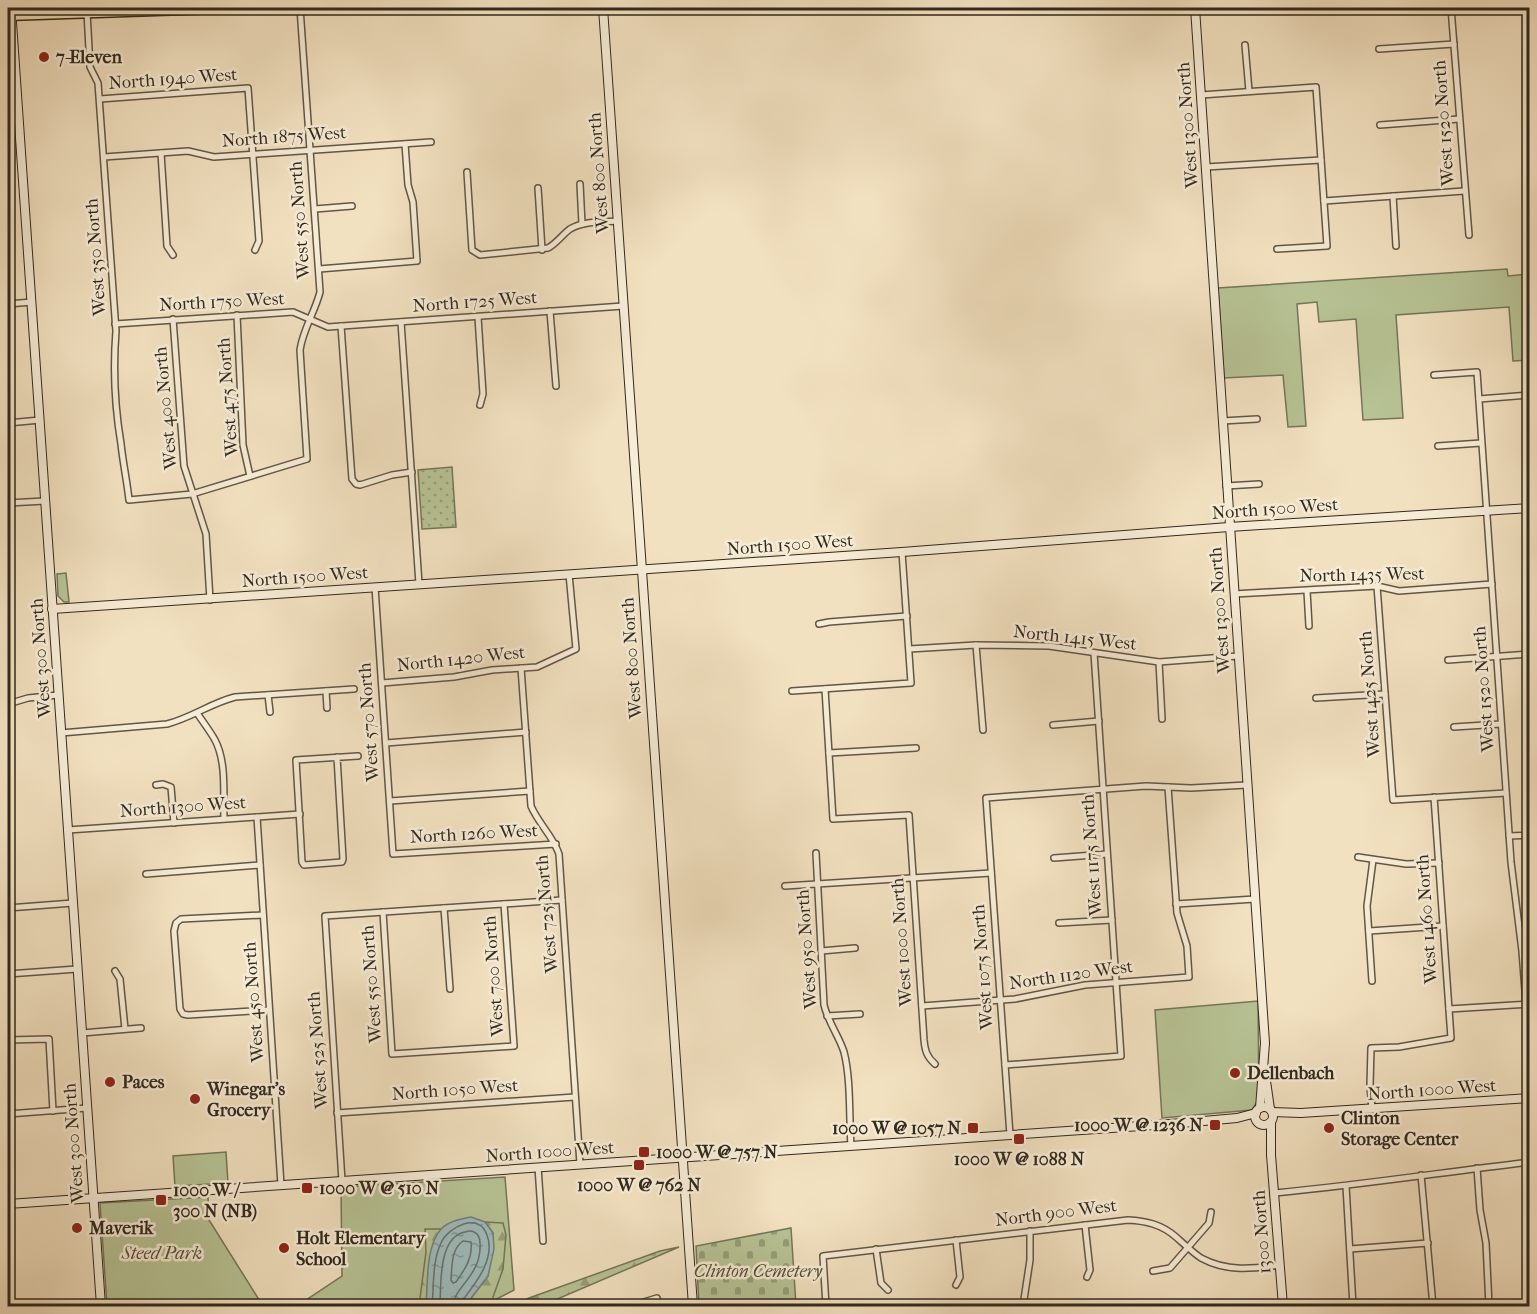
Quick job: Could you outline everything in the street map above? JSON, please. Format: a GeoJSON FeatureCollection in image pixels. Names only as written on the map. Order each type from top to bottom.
{"type":"FeatureCollection","features":[{"type":"Feature","properties":{"kind":"main road"},"geometry":{"type":"LineString","coordinates":[[10,13],[245,8]]}},
{"type":"Feature","properties":{"kind":"street","name":"West 550 North"},"geometry":{"type":"LineString","coordinates":[[300,8],[320,292],[311,321]]}},
{"type":"Feature","properties":{"kind":"street","name":"West 800 North"},"geometry":{"type":"LineString","coordinates":[[603,8],[693,1306]]}},
{"type":"Feature","properties":{"kind":"street","name":"West 1300 North"},"geometry":{"type":"LineString","coordinates":[[1194,8],[1265,1043],[1258,1116]]}},
{"type":"Feature","properties":{"kind":"street","name":"West 1520 North"},"geometry":{"type":"LineString","coordinates":[[1451,8],[1469,236]]}},
{"type":"Feature","properties":{"kind":"street","name":"West 350 North"},"geometry":{"type":"LineString","coordinates":[[87,12],[90,66],[98,83],[100,99],[115,324],[114,355],[120,433],[129,500],[192,494]]}},
{"type":"Feature","properties":{"kind":"street","name":"West 300 North"},"geometry":{"type":"LineString","coordinates":[[10,13],[101,1306]]}},
{"type":"Feature","properties":{"kind":"street"},"geometry":{"type":"LineString","coordinates":[[1379,50],[1454,44]]}},
{"type":"Feature","properties":{"kind":"street"},"geometry":{"type":"LineString","coordinates":[[1245,45],[1249,91]]}},
{"type":"Feature","properties":{"kind":"street"},"geometry":{"type":"LineString","coordinates":[[1201,94],[1316,87],[1327,246],[1277,249]]}},
{"type":"Feature","properties":{"kind":"street","name":"North 1940 West"},"geometry":{"type":"LineString","coordinates":[[100,99],[248,88],[253,154]]}},
{"type":"Feature","properties":{"kind":"street"},"geometry":{"type":"LineString","coordinates":[[1380,125],[1459,119]]}},
{"type":"Feature","properties":{"kind":"street","name":"North 1875 West"},"geometry":{"type":"LineString","coordinates":[[104,157],[188,151],[214,157],[431,142]]}},
{"type":"Feature","properties":{"kind":"street"},"geometry":{"type":"LineString","coordinates":[[319,268],[417,261],[413,202],[408,186],[405,144]]}},
{"type":"Feature","properties":{"kind":"street"},"geometry":{"type":"LineString","coordinates":[[161,153],[167,246],[173,255]]}},
{"type":"Feature","properties":{"kind":"street"},"geometry":{"type":"LineString","coordinates":[[253,154],[259,241],[255,250]]}},
{"type":"Feature","properties":{"kind":"street"},"geometry":{"type":"LineString","coordinates":[[1206,167],[1321,160]]}},
{"type":"Feature","properties":{"kind":"street"},"geometry":{"type":"LineString","coordinates":[[467,172],[472,250],[475,254],[542,250],[557,243],[572,228],[582,224],[618,221]]}},
{"type":"Feature","properties":{"kind":"street"},"geometry":{"type":"LineString","coordinates":[[580,184],[582,224]]}},
{"type":"Feature","properties":{"kind":"street"},"geometry":{"type":"LineString","coordinates":[[538,188],[542,250]]}},
{"type":"Feature","properties":{"kind":"street"},"geometry":{"type":"LineString","coordinates":[[1324,201],[1464,191]]}},
{"type":"Feature","properties":{"kind":"street"},"geometry":{"type":"LineString","coordinates":[[1393,196],[1396,246]]}},
{"type":"Feature","properties":{"kind":"street"},"geometry":{"type":"LineString","coordinates":[[315,209],[352,206]]}},
{"type":"Feature","properties":{"kind":"street"},"geometry":{"type":"LineString","coordinates":[[8,304],[32,302]]}},
{"type":"Feature","properties":{"kind":"street","name":"North 1725 West"},"geometry":{"type":"LineString","coordinates":[[328,327],[623,306]]}},
{"type":"Feature","properties":{"kind":"street"},"geometry":{"type":"LineString","coordinates":[[550,311],[556,386]]}},
{"type":"Feature","properties":{"kind":"street","name":"North 1750 West"},"geometry":{"type":"LineString","coordinates":[[115,324],[293,312],[328,327]]}},
{"type":"Feature","properties":{"kind":"street","name":"West 475 North"},"geometry":{"type":"LineString","coordinates":[[237,315],[243,445],[250,476]]}},
{"type":"Feature","properties":{"kind":"street"},"geometry":{"type":"LineString","coordinates":[[478,316],[483,394],[480,405]]}},
{"type":"Feature","properties":{"kind":"street","name":"West 400 North"},"geometry":{"type":"LineString","coordinates":[[174,319],[184,466],[206,534],[210,600]]}},
{"type":"Feature","properties":{"kind":"street"},"geometry":{"type":"LineString","coordinates":[[192,494],[307,459],[300,350],[305,328],[311,321]]}},
{"type":"Feature","properties":{"kind":"street"},"geometry":{"type":"LineString","coordinates":[[401,322],[419,584]]}},
{"type":"Feature","properties":{"kind":"street"},"geometry":{"type":"LineString","coordinates":[[341,326],[352,480],[360,485],[392,475],[412,472]]}},
{"type":"Feature","properties":{"kind":"street","name":"West 1520 North"},"geometry":{"type":"LineString","coordinates":[[1434,375],[1477,372],[1509,836],[1528,1004]]}},
{"type":"Feature","properties":{"kind":"street"},"geometry":{"type":"LineString","coordinates":[[1479,399],[1530,395]]}},
{"type":"Feature","properties":{"kind":"street"},"geometry":{"type":"LineString","coordinates":[[1222,421],[1257,419]]}},
{"type":"Feature","properties":{"kind":"street"},"geometry":{"type":"LineString","coordinates":[[8,423],[40,420]]}},
{"type":"Feature","properties":{"kind":"street"},"geometry":{"type":"LineString","coordinates":[[1438,446],[1481,442]]}},
{"type":"Feature","properties":{"kind":"street"},"geometry":{"type":"LineString","coordinates":[[1226,486],[1259,484]]}},
{"type":"Feature","properties":{"kind":"street"},"geometry":{"type":"LineString","coordinates":[[8,503],[45,501]]}},
{"type":"Feature","properties":{"kind":"street","name":"North 1500 West"},"geometry":{"type":"LineString","coordinates":[[52,609],[210,600],[1530,507]]}},
{"type":"Feature","properties":{"kind":"street"},"geometry":{"type":"LineString","coordinates":[[792,691],[911,682],[902,552]]}},
{"type":"Feature","properties":{"kind":"street","name":"North 1420 West"},"geometry":{"type":"LineString","coordinates":[[382,683],[537,667],[576,649],[570,574]]}},
{"type":"Feature","properties":{"kind":"street","name":"North 1435 West"},"geometry":{"type":"LineString","coordinates":[[1234,594],[1377,586],[1399,591],[1492,584]]}},
{"type":"Feature","properties":{"kind":"street","name":"West 1425 North"},"geometry":{"type":"LineString","coordinates":[[1377,586],[1393,800],[1434,797]]}},
{"type":"Feature","properties":{"kind":"street","name":"West 570 North"},"geometry":{"type":"LineString","coordinates":[[375,587],[393,854]]}},
{"type":"Feature","properties":{"kind":"street"},"geometry":{"type":"LineString","coordinates":[[1307,591],[1309,626]]}},
{"type":"Feature","properties":{"kind":"street"},"geometry":{"type":"LineString","coordinates":[[819,624],[907,616]]}},
{"type":"Feature","properties":{"kind":"street"},"geometry":{"type":"LineString","coordinates":[[976,645],[983,730]]}},
{"type":"Feature","properties":{"kind":"street","name":"North 1415 West"},"geometry":{"type":"LineString","coordinates":[[909,649],[976,645],[1049,646],[1159,662],[1238,656]]}},
{"type":"Feature","properties":{"kind":"street","name":"West 1175 North"},"geometry":{"type":"LineString","coordinates":[[1005,1065],[1120,1056],[1094,653]]}},
{"type":"Feature","properties":{"kind":"street"},"geometry":{"type":"LineString","coordinates":[[1448,660],[1530,654]]}},
{"type":"Feature","properties":{"kind":"street"},"geometry":{"type":"LineString","coordinates":[[1159,662],[1162,718]]}},
{"type":"Feature","properties":{"kind":"street","name":"West 725 North"},"geometry":{"type":"LineString","coordinates":[[521,668],[531,806],[556,844],[559,854],[580,1164]]}},
{"type":"Feature","properties":{"kind":"street"},"geometry":{"type":"LineString","coordinates":[[825,688],[829,753],[916,748]]}},
{"type":"Feature","properties":{"kind":"street"},"geometry":{"type":"LineString","coordinates":[[61,733],[167,724],[182,720],[218,701],[235,697],[354,689]]}},
{"type":"Feature","properties":{"kind":"street"},"geometry":{"type":"LineString","coordinates":[[326,691],[327,708]]}},
{"type":"Feature","properties":{"kind":"street"},"geometry":{"type":"LineString","coordinates":[[1316,698],[1385,694]]}},
{"type":"Feature","properties":{"kind":"street"},"geometry":{"type":"LineString","coordinates":[[8,704],[28,698],[58,695]]}},
{"type":"Feature","properties":{"kind":"street"},"geometry":{"type":"LineString","coordinates":[[268,695],[270,712]]}},
{"type":"Feature","properties":{"kind":"street"},"geometry":{"type":"LineString","coordinates":[[197,713],[215,740],[222,759],[224,819]]}},
{"type":"Feature","properties":{"kind":"street"},"geometry":{"type":"LineString","coordinates":[[1053,724],[1098,721]]}},
{"type":"Feature","properties":{"kind":"street"},"geometry":{"type":"LineString","coordinates":[[1454,727],[1501,724]]}},
{"type":"Feature","properties":{"kind":"street"},"geometry":{"type":"LineString","coordinates":[[386,743],[526,732]]}},
{"type":"Feature","properties":{"kind":"street","name":"West 1000 North"},"geometry":{"type":"LineString","coordinates":[[829,753],[833,819],[909,814],[926,1052],[935,1064]]}},
{"type":"Feature","properties":{"kind":"street"},"geometry":{"type":"LineString","coordinates":[[337,757],[343,859],[342,862],[304,865],[296,760],[337,757],[358,756]]}},
{"type":"Feature","properties":{"kind":"street"},"geometry":{"type":"LineString","coordinates":[[156,785],[163,784],[171,788],[174,823]]}},
{"type":"Feature","properties":{"kind":"street"},"geometry":{"type":"LineString","coordinates":[[1103,789],[1146,786],[1191,788],[1247,785]]}},
{"type":"Feature","properties":{"kind":"street"},"geometry":{"type":"LineString","coordinates":[[1168,787],[1176,904],[1255,899]]}},
{"type":"Feature","properties":{"kind":"street","name":"West 1075 North"},"geometry":{"type":"LineString","coordinates":[[1010,1135],[986,798],[1103,789]]}},
{"type":"Feature","properties":{"kind":"street"},"geometry":{"type":"LineString","coordinates":[[390,801],[530,791]]}},
{"type":"Feature","properties":{"kind":"street"},"geometry":{"type":"LineString","coordinates":[[1434,797],[1506,793]]}},
{"type":"Feature","properties":{"kind":"street","name":"West 1460 North"},"geometry":{"type":"LineString","coordinates":[[1372,1109],[1371,1048],[1399,1047],[1451,1038],[1434,797]]}},
{"type":"Feature","properties":{"kind":"street","name":"North 1300 West"},"geometry":{"type":"LineString","coordinates":[[68,830],[300,814]]}},
{"type":"Feature","properties":{"kind":"street","name":"West 450 North"},"geometry":{"type":"LineString","coordinates":[[256,817],[281,1185]]}},
{"type":"Feature","properties":{"kind":"street"},"geometry":{"type":"LineString","coordinates":[[1509,836],[1530,834]]}},
{"type":"Feature","properties":{"kind":"street","name":"North 1260 West"},"geometry":{"type":"LineString","coordinates":[[393,854],[556,844]]}},
{"type":"Feature","properties":{"kind":"street","name":"West 950 North"},"geometry":{"type":"LineString","coordinates":[[816,854],[824,1005],[841,1045],[845,1061],[851,1146]]}},
{"type":"Feature","properties":{"kind":"street"},"geometry":{"type":"LineString","coordinates":[[1054,858],[1107,854]]}},
{"type":"Feature","properties":{"kind":"street"},"geometry":{"type":"LineString","coordinates":[[1358,857],[1406,864],[1438,863]]}},
{"type":"Feature","properties":{"kind":"street"},"geometry":{"type":"LineString","coordinates":[[1372,981],[1367,906],[1373,860]]}},
{"type":"Feature","properties":{"kind":"street"},"geometry":{"type":"LineString","coordinates":[[146,874],[260,865]]}},
{"type":"Feature","properties":{"kind":"street"},"geometry":{"type":"LineString","coordinates":[[785,886],[991,873]]}},
{"type":"Feature","properties":{"kind":"street"},"geometry":{"type":"LineString","coordinates":[[383,912],[562,900]]}},
{"type":"Feature","properties":{"kind":"street"},"geometry":{"type":"LineString","coordinates":[[8,908],[73,903]]}},
{"type":"Feature","properties":{"kind":"street","name":"West 700 North"},"geometry":{"type":"LineString","coordinates":[[392,1054],[514,1046],[504,904]]}},
{"type":"Feature","properties":{"kind":"street","name":"North 1120 West"},"geometry":{"type":"LineString","coordinates":[[922,1006],[1000,1000],[1038,995],[1066,988],[1189,977],[1187,945],[1176,904]]}},
{"type":"Feature","properties":{"kind":"street"},"geometry":{"type":"LineString","coordinates":[[444,908],[450,988]]}},
{"type":"Feature","properties":{"kind":"street","name":"West 550 North"},"geometry":{"type":"LineString","coordinates":[[383,912],[392,1054]]}},
{"type":"Feature","properties":{"kind":"street","name":"West 525 North"},"geometry":{"type":"LineString","coordinates":[[342,1181],[325,916],[383,912]]}},
{"type":"Feature","properties":{"kind":"street"},"geometry":{"type":"LineString","coordinates":[[263,915],[181,919],[176,923],[174,931],[180,1009],[183,1014],[269,1010]]}},
{"type":"Feature","properties":{"kind":"street"},"geometry":{"type":"LineString","coordinates":[[1059,923],[1112,920]]}},
{"type":"Feature","properties":{"kind":"street"},"geometry":{"type":"LineString","coordinates":[[1369,931],[1443,926]]}},
{"type":"Feature","properties":{"kind":"street"},"geometry":{"type":"LineString","coordinates":[[821,951],[855,948]]}},
{"type":"Feature","properties":{"kind":"street"},"geometry":{"type":"LineString","coordinates":[[8,974],[77,969]]}},
{"type":"Feature","properties":{"kind":"street"},"geometry":{"type":"LineString","coordinates":[[115,971],[120,979],[124,1029]]}},
{"type":"Feature","properties":{"kind":"street"},"geometry":{"type":"LineString","coordinates":[[1449,1010],[1528,1004]]}},
{"type":"Feature","properties":{"kind":"street"},"geometry":{"type":"LineString","coordinates":[[827,1016],[860,1014]]}},
{"type":"Feature","properties":{"kind":"street"},"geometry":{"type":"LineString","coordinates":[[82,1033],[141,1028]]}},
{"type":"Feature","properties":{"kind":"street"},"geometry":{"type":"LineString","coordinates":[[8,1041],[49,1038],[53,1111]]}},
{"type":"Feature","properties":{"kind":"street","name":"West 1300 North"},"geometry":{"type":"LineString","coordinates":[[1264,1067],[1272,1116]]}},
{"type":"Feature","properties":{"kind":"street","name":"North 1050 West"},"geometry":{"type":"LineString","coordinates":[[337,1113],[575,1097]]}},
{"type":"Feature","properties":{"kind":"street","name":"North 1000 West"},"geometry":{"type":"LineString","coordinates":[[1272,1116],[1530,1098]]}},
{"type":"Feature","properties":{"kind":"street"},"geometry":{"type":"LineString","coordinates":[[1265,1107],[1272,1116],[1265,1125],[1258,1116],[1265,1107]]}},
{"type":"Feature","properties":{"kind":"street"},"geometry":{"type":"LineString","coordinates":[[8,1114],[87,1108]]}},
{"type":"Feature","properties":{"kind":"street","name":"North 1000 West"},"geometry":{"type":"LineString","coordinates":[[9,1204],[1258,1116]]}},
{"type":"Feature","properties":{"kind":"street","name":"1300 North"},"geometry":{"type":"LineString","coordinates":[[1258,1116],[1271,1155]]}},
{"type":"Feature","properties":{"kind":"street","name":"1300 North"},"geometry":{"type":"LineString","coordinates":[[1272,1116],[1271,1155],[1282,1306]]}},
{"type":"Feature","properties":{"kind":"street"},"geometry":{"type":"LineString","coordinates":[[8,1157],[9,1204]]}},
{"type":"Feature","properties":{"kind":"street"},"geometry":{"type":"LineString","coordinates":[[1275,1193],[1530,1162]]}},
{"type":"Feature","properties":{"kind":"street"},"geometry":{"type":"LineString","coordinates":[[538,1167],[543,1241]]}},
{"type":"Feature","properties":{"kind":"street"},"geometry":{"type":"LineString","coordinates":[[1477,1168],[1480,1210],[1486,1243],[1489,1306]]}},
{"type":"Feature","properties":{"kind":"street"},"geometry":{"type":"LineString","coordinates":[[1421,1175],[1433,1306]]}},
{"type":"Feature","properties":{"kind":"street"},"geometry":{"type":"LineString","coordinates":[[1346,1186],[1353,1306]]}},
{"type":"Feature","properties":{"kind":"street"},"geometry":{"type":"LineString","coordinates":[[1153,1271],[1170,1268],[1209,1223],[1211,1212]]}},
{"type":"Feature","properties":{"kind":"street","name":"North 900 West"},"geometry":{"type":"LineString","coordinates":[[826,1306],[823,1256],[1128,1220],[1146,1221],[1160,1226],[1200,1257],[1226,1268],[1242,1270],[1280,1265]]}},
{"type":"Feature","properties":{"kind":"street"},"geometry":{"type":"LineString","coordinates":[[1085,1225],[1090,1270],[1087,1277]]}},
{"type":"Feature","properties":{"kind":"street"},"geometry":{"type":"LineString","coordinates":[[1023,1306],[1030,1260],[1030,1231]]}},
{"type":"Feature","properties":{"kind":"street"},"geometry":{"type":"LineString","coordinates":[[956,1240],[960,1277],[956,1285]]}},
{"type":"Feature","properties":{"kind":"street"},"geometry":{"type":"LineString","coordinates":[[1350,1249],[1428,1243]]}},
{"type":"Feature","properties":{"kind":"street"},"geometry":{"type":"LineString","coordinates":[[876,1249],[881,1283],[888,1290]]}},
{"type":"Feature","properties":{"kind":"street"},"geometry":{"type":"LineString","coordinates":[[631,1306],[657,1298],[658,1306]]}},
{"type":"Feature","properties":{"kind":"green space"},"geometry":{"type":"Polygon","coordinates":[[[1507,269],[1508,276],[1529,274],[1529,360],[1513,361],[1509,307],[1396,315],[1403,418],[1363,420],[1356,319],[1319,322],[1317,302],[1297,304],[1306,426],[1288,427],[1283,375],[1224,378],[1218,288],[1507,269]]]}},
{"type":"Feature","properties":{"kind":"green space"},"geometry":{"type":"Polygon","coordinates":[[[452,467],[456,527],[422,529],[418,470],[452,467]]]}},
{"type":"Feature","properties":{"kind":"green space"},"geometry":{"type":"Polygon","coordinates":[[[66,573],[69,602],[64,602],[58,596],[57,574],[66,573]]]}},
{"type":"Feature","properties":{"kind":"green space"},"geometry":{"type":"Polygon","coordinates":[[[1258,1001],[1259,1099],[1252,1110],[1162,1118],[1155,1010],[1258,1001]]]}},
{"type":"Feature","properties":{"kind":"green space"},"geometry":{"type":"Polygon","coordinates":[[[226,1152],[228,1183],[175,1186],[173,1156],[226,1152]]]}},
{"type":"Feature","properties":{"kind":"green space"},"geometry":{"type":"Polygon","coordinates":[[[505,1177],[514,1290],[483,1306],[297,1306],[342,1276],[341,1187],[505,1177]]]}},
{"type":"Feature","properties":{"kind":"green space","name":"Steed Park"},"geometry":{"type":"Polygon","coordinates":[[[208,1197],[209,1220],[263,1306],[107,1306],[100,1203],[208,1197]]]}},
{"type":"Feature","properties":{"kind":"green space"},"geometry":{"type":"Polygon","coordinates":[[[485,1222],[503,1223],[506,1235],[503,1269],[492,1300],[480,1306],[465,1306],[488,1276],[493,1233],[485,1222]]]}},
{"type":"Feature","properties":{"kind":"green space","name":"Clinton Cemetery"},"geometry":{"type":"Polygon","coordinates":[[[791,1228],[796,1306],[699,1306],[696,1246],[791,1228]]]}},
{"type":"Feature","properties":{"kind":"green space"},"geometry":{"type":"Polygon","coordinates":[[[425,1229],[442,1229],[431,1257],[426,1306],[419,1306],[426,1252],[425,1229]]]}},
{"type":"Feature","properties":{"kind":"green space"},"geometry":{"type":"Polygon","coordinates":[[[679,1247],[541,1306],[512,1306],[660,1251],[679,1247]]]}},
{"type":"Feature","properties":{"kind":"water"},"geometry":{"type":"Polygon","coordinates":[[[471,1217],[485,1222],[493,1233],[494,1249],[488,1276],[465,1306],[426,1306],[428,1266],[436,1237],[448,1224],[471,1217]]]}},
{"type":"Feature","properties":{"kind":"place","name":"7-Eleven"},"geometry":{"type":"Point","coordinates":[44,57]}},
{"type":"Feature","properties":{"kind":"place","name":"Dellenbach"},"geometry":{"type":"Point","coordinates":[1235,1073]}},
{"type":"Feature","properties":{"kind":"place","name":"Paces"},"geometry":{"type":"Point","coordinates":[110,1082]}},
{"type":"Feature","properties":{"kind":"place","name":"Winegar's Grocery"},"geometry":{"type":"Point","coordinates":[195,1099]}},
{"type":"Feature","properties":{"kind":"place","name":"1000 W @ 1236 N"},"geometry":{"type":"Point","coordinates":[1215,1125]}},
{"type":"Feature","properties":{"kind":"place","name":"1000 W @ 1057 N"},"geometry":{"type":"Point","coordinates":[973,1128]}},
{"type":"Feature","properties":{"kind":"place","name":"Clinton Storage Center"},"geometry":{"type":"Point","coordinates":[1329,1128]}},
{"type":"Feature","properties":{"kind":"place","name":"1000 W @ 1088 N"},"geometry":{"type":"Point","coordinates":[1019,1139]}},
{"type":"Feature","properties":{"kind":"place","name":"1000 W @ 757 N"},"geometry":{"type":"Point","coordinates":[644,1152]}},
{"type":"Feature","properties":{"kind":"place","name":"1000 W @ 762 N"},"geometry":{"type":"Point","coordinates":[639,1165]}},
{"type":"Feature","properties":{"kind":"place","name":"1000 W @ 510 N"},"geometry":{"type":"Point","coordinates":[307,1188]}},
{"type":"Feature","properties":{"kind":"place","name":"1000 W / 300 N (NB)"},"geometry":{"type":"Point","coordinates":[161,1200]}},
{"type":"Feature","properties":{"kind":"place","name":"Maverik"},"geometry":{"type":"Point","coordinates":[77,1228]}},
{"type":"Feature","properties":{"kind":"place","name":"Holt Elementary School"},"geometry":{"type":"Point","coordinates":[284,1248]}}]}
